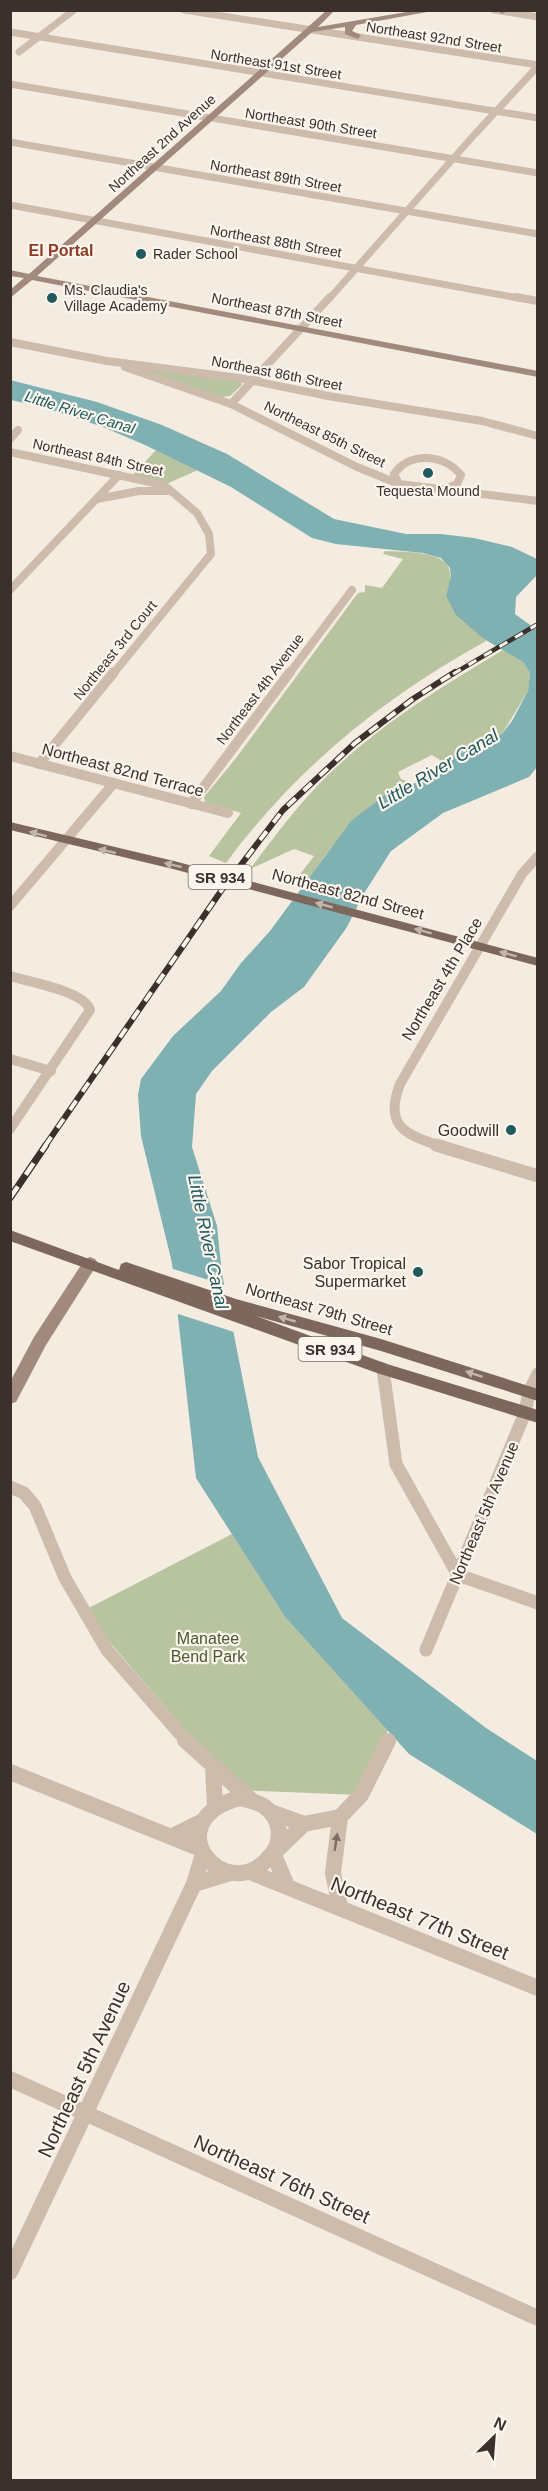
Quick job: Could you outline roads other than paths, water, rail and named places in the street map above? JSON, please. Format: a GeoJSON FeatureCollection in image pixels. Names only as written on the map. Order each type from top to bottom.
{"type":"FeatureCollection","features":[{"type":"Feature","properties":{"kind":"main road","name":"Northeast 82nd Street"},"geometry":{"type":"LineString","coordinates":[[10,826],[65,841],[174,865],[537,962]]}},
{"type":"Feature","properties":{"kind":"main road","name":"Northeast 79th Street"},"geometry":{"type":"LineString","coordinates":[[10,1235],[90,1263],[118,1276],[169,1288],[236,1310],[383,1369],[531,1415]]}},
{"type":"Feature","properties":{"kind":"main road","name":"Northeast 79th Street"},"geometry":{"type":"LineString","coordinates":[[236,1310],[381,1345],[533,1394]]}},
{"type":"Feature","properties":{"kind":"street"},"geometry":{"type":"LineString","coordinates":[[19,52],[74,10]]}},
{"type":"Feature","properties":{"kind":"street","name":"Northeast 92nd Street"},"geometry":{"type":"LineString","coordinates":[[184,10],[537,65]]}},
{"type":"Feature","properties":{"kind":"street"},"geometry":{"type":"LineString","coordinates":[[332,10],[341,17],[364,19]]}},
{"type":"Feature","properties":{"kind":"street","name":"Northeast 2nd Avenue"},"geometry":{"type":"LineString","coordinates":[[10,295],[332,10]]}},
{"type":"Feature","properties":{"kind":"street"},"geometry":{"type":"LineString","coordinates":[[310,30],[414,10]]}},
{"type":"Feature","properties":{"kind":"street"},"geometry":{"type":"LineString","coordinates":[[310,30],[435,10]]}},
{"type":"Feature","properties":{"kind":"street"},"geometry":{"type":"LineString","coordinates":[[499,11],[537,17]]}},
{"type":"Feature","properties":{"kind":"street"},"geometry":{"type":"LineString","coordinates":[[353,24],[348,28],[348,32],[358,37]]}},
{"type":"Feature","properties":{"kind":"street","name":"Northeast 91st Street"},"geometry":{"type":"LineString","coordinates":[[10,32],[537,118]]}},
{"type":"Feature","properties":{"kind":"street"},"geometry":{"type":"LineString","coordinates":[[231,404],[537,65]]}},
{"type":"Feature","properties":{"kind":"street","name":"Northeast 90th Street"},"geometry":{"type":"LineString","coordinates":[[10,84],[537,173]]}},
{"type":"Feature","properties":{"kind":"street","name":"Northeast 89th Street"},"geometry":{"type":"LineString","coordinates":[[10,142],[537,234]]}},
{"type":"Feature","properties":{"kind":"street","name":"Northeast 88th Street"},"geometry":{"type":"LineString","coordinates":[[10,205],[537,301]]}},
{"type":"Feature","properties":{"kind":"street","name":"Northeast 87th Street"},"geometry":{"type":"LineString","coordinates":[[10,273],[537,374]]}},
{"type":"Feature","properties":{"kind":"street","name":"Northeast 86th Street"},"geometry":{"type":"LineString","coordinates":[[10,342],[107,361],[253,381],[328,396],[482,421],[537,436]]}},
{"type":"Feature","properties":{"kind":"street","name":"Northeast 85th Street"},"geometry":{"type":"LineString","coordinates":[[107,361],[231,404],[357,466],[399,484],[537,501]]}},
{"type":"Feature","properties":{"kind":"street"},"geometry":{"type":"LineString","coordinates":[[10,439],[18,430]]}},
{"type":"Feature","properties":{"kind":"street","name":"Northeast 84th Street"},"geometry":{"type":"LineString","coordinates":[[10,452],[164,485],[174,491],[197,513],[209,534],[212,554]]}},
{"type":"Feature","properties":{"kind":"street"},"geometry":{"type":"LineString","coordinates":[[399,484],[393,474],[396,468],[407,460],[439,459],[458,468],[461,475],[457,484],[444,490]]}},
{"type":"Feature","properties":{"kind":"street"},"geometry":{"type":"LineString","coordinates":[[10,590],[119,475]]}},
{"type":"Feature","properties":{"kind":"street"},"geometry":{"type":"LineString","coordinates":[[97,499],[139,491],[174,491]]}},
{"type":"Feature","properties":{"kind":"street","name":"Northeast 3rd Court"},"geometry":{"type":"LineString","coordinates":[[39,764],[212,554]]}},
{"type":"Feature","properties":{"kind":"street","name":"Northeast 4th Avenue"},"geometry":{"type":"LineString","coordinates":[[190,804],[352,590]]}},
{"type":"Feature","properties":{"kind":"street","name":"Northeast 82nd Terrace"},"geometry":{"type":"LineString","coordinates":[[10,756],[228,813]]}},
{"type":"Feature","properties":{"kind":"street"},"geometry":{"type":"LineString","coordinates":[[10,906],[114,783]]}},
{"type":"Feature","properties":{"kind":"street","name":"Northeast 4th Place"},"geometry":{"type":"LineString","coordinates":[[537,856],[525,868],[396,1091],[393,1112],[398,1124],[421,1140],[537,1176]]}},
{"type":"Feature","properties":{"kind":"street"},"geometry":{"type":"LineString","coordinates":[[10,976],[78,996],[88,1003],[90,1010],[10,1129]]}},
{"type":"Feature","properties":{"kind":"street"},"geometry":{"type":"LineString","coordinates":[[10,1059],[51,1071]]}},
{"type":"Feature","properties":{"kind":"street"},"geometry":{"type":"LineString","coordinates":[[10,1398],[50,1325],[90,1263]]}},
{"type":"Feature","properties":{"kind":"street"},"geometry":{"type":"LineString","coordinates":[[383,1369],[396,1464],[458,1575],[537,1603]]}},
{"type":"Feature","properties":{"kind":"street","name":"Northeast 5th Avenue"},"geometry":{"type":"LineString","coordinates":[[426,1650],[531,1415],[537,1374]]}},
{"type":"Feature","properties":{"kind":"street"},"geometry":{"type":"LineString","coordinates":[[10,1487],[24,1493],[35,1506],[65,1578],[106,1650],[176,1732],[251,1800],[271,1812],[304,1824],[340,1817],[361,1795],[388,1741]]}},
{"type":"Feature","properties":{"kind":"street"},"geometry":{"type":"LineString","coordinates":[[213,1766],[214,1806]]}},
{"type":"Feature","properties":{"kind":"street"},"geometry":{"type":"LineString","coordinates":[[10,1772],[171,1837],[202,1852],[219,1869],[230,1873]]}},
{"type":"Feature","properties":{"kind":"street"},"geometry":{"type":"LineString","coordinates":[[202,1852],[198,1838],[203,1821],[214,1806],[232,1799],[251,1800]]}},
{"type":"Feature","properties":{"kind":"street"},"geometry":{"type":"LineString","coordinates":[[271,1812],[278,1824],[280,1837],[276,1852],[286,1886]]}},
{"type":"Feature","properties":{"kind":"street"},"geometry":{"type":"LineString","coordinates":[[340,1817],[333,1873],[340,1908]]}},
{"type":"Feature","properties":{"kind":"street"},"geometry":{"type":"LineString","coordinates":[[171,1837],[203,1821]]}},
{"type":"Feature","properties":{"kind":"street"},"geometry":{"type":"LineString","coordinates":[[194,1884],[230,1873],[260,1869],[304,1824]]}},
{"type":"Feature","properties":{"kind":"street","name":"Northeast 5th Avenue"},"geometry":{"type":"LineString","coordinates":[[10,2272],[194,1884],[202,1852]]}},
{"type":"Feature","properties":{"kind":"street","name":"Northeast 77th Street"},"geometry":{"type":"LineString","coordinates":[[250,1872],[537,1988]]}},
{"type":"Feature","properties":{"kind":"street","name":"Northeast 76th Street"},"geometry":{"type":"LineString","coordinates":[[10,2079],[537,2318]]}},
{"type":"Feature","properties":{"kind":"water","name":"Little River Canal"},"geometry":{"type":"Polygon","coordinates":[[[10,380],[97,402],[162,425],[227,454],[334,519],[406,534],[441,534],[474,538],[512,547],[537,559],[537,575],[516,597],[515,614],[537,630],[537,767],[529,777],[443,813],[391,851],[363,895],[347,927],[304,987],[271,1012],[212,1071],[196,1094],[192,1147],[217,1226],[222,1274],[258,1457],[342,1618],[486,1728],[537,1761],[537,1834],[409,1754],[285,1617],[196,1478],[172,1263],[141,1136],[138,1095],[141,1079],[173,1036],[221,991],[241,963],[270,931],[351,821],[386,794],[397,788],[427,780],[443,762],[502,734],[512,721],[528,691],[530,673],[523,662],[484,639],[456,615],[446,596],[451,576],[450,568],[441,558],[423,553],[336,544],[312,538],[231,487],[145,445],[103,427],[46,408],[11,400],[10,380]]]}},
{"type":"Feature","properties":{"kind":"railway"},"geometry":{"type":"LineString","coordinates":[[453,674],[538,624]]}},
{"type":"Feature","properties":{"kind":"railway"},"geometry":{"type":"LineString","coordinates":[[45,1146],[221,891],[283,810],[355,743],[413,699],[455,672]]}},
{"type":"Feature","properties":{"kind":"railway"},"geometry":{"type":"LineString","coordinates":[[10,1198],[46,1145]]}},
{"type":"Feature","properties":{"kind":"place","name":"Rader School"},"geometry":{"type":"Point","coordinates":[141,254]}},
{"type":"Feature","properties":{"kind":"place","name":"Ms. Claudia's Village Academy"},"geometry":{"type":"Point","coordinates":[52,298]}},
{"type":"Feature","properties":{"kind":"place","name":"Tequesta Mound"},"geometry":{"type":"Point","coordinates":[428,473]}},
{"type":"Feature","properties":{"kind":"place","name":"Goodwill"},"geometry":{"type":"Point","coordinates":[511,1130]}},
{"type":"Feature","properties":{"kind":"place","name":"Sabor Tropical Supermarket"},"geometry":{"type":"Point","coordinates":[418,1272]}},
{"type":"Feature","properties":{"kind":"district","name":"El Portal"},"geometry":{"type":"Point","coordinates":[61,250]}},
{"type":"Feature","properties":{"kind":"park label","name":"Manatee Bend Park"},"geometry":{"type":"Point","coordinates":[208,1647]}}]}
